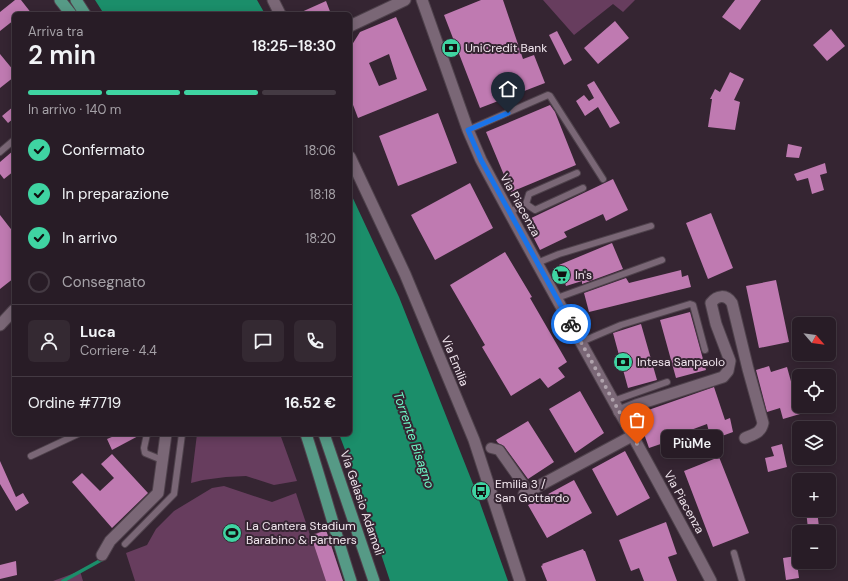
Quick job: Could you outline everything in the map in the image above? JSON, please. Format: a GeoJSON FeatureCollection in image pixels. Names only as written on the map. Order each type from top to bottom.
{"type":"FeatureCollection","features":[{"type":"Feature","properties":{"kind":"main road"},"geometry":{"type":"LineString","coordinates":[[60,0],[69,12]]}},
{"type":"Feature","properties":{"kind":"main road"},"geometry":{"type":"LineString","coordinates":[[76,0],[84,12]]}},
{"type":"Feature","properties":{"kind":"main road"},"geometry":{"type":"LineString","coordinates":[[273,0],[279,12]]}},
{"type":"Feature","properties":{"kind":"main road"},"geometry":{"type":"LineString","coordinates":[[352,25],[405,0]]}},
{"type":"Feature","properties":{"kind":"main road","name":"Via Piacenza"},"geometry":{"type":"LineString","coordinates":[[422,0],[468,130],[481,160],[674,510],[711,581]]}},
{"type":"Feature","properties":{"kind":"main road","name":"Via Emilia"},"geometry":{"type":"LineString","coordinates":[[352,161],[405,274],[474,440],[520,581]]}},
{"type":"Feature","properties":{"kind":"main road"},"geometry":{"type":"LineString","coordinates":[[619,412],[723,377],[728,371],[730,361],[716,324],[711,303],[716,298],[723,296],[732,303],[763,423],[762,429],[745,438]]}},
{"type":"Feature","properties":{"kind":"main road"},"geometry":{"type":"LineString","coordinates":[[0,325],[12,312]]}},
{"type":"Feature","properties":{"kind":"main road"},"geometry":{"type":"LineString","coordinates":[[102,555],[110,541],[158,493],[166,436]]}},
{"type":"Feature","properties":{"kind":"main road"},"geometry":{"type":"LineString","coordinates":[[307,436],[351,581]]}},
{"type":"Feature","properties":{"kind":"main road","name":"Via Gelasio Adamoli"},"geometry":{"type":"LineString","coordinates":[[325,436],[374,581]]}},
{"type":"Feature","properties":{"kind":"main road"},"geometry":{"type":"LineString","coordinates":[[526,493],[632,436]]}},
{"type":"Feature","properties":{"kind":"street"},"geometry":{"type":"LineString","coordinates":[[491,448],[499,450],[526,493]]}},
{"type":"Feature","properties":{"kind":"lane"},"geometry":{"type":"LineString","coordinates":[[468,130],[550,95],[603,179]]}},
{"type":"Feature","properties":{"kind":"lane"},"geometry":{"type":"LineString","coordinates":[[0,152],[12,142]]}},
{"type":"Feature","properties":{"kind":"lane"},"geometry":{"type":"LineString","coordinates":[[509,212],[526,204],[529,194],[577,173]]}},
{"type":"Feature","properties":{"kind":"lane"},"geometry":{"type":"LineString","coordinates":[[526,204],[535,210],[584,188]]}},
{"type":"Feature","properties":{"kind":"lane"},"geometry":{"type":"LineString","coordinates":[[537,263],[559,254],[651,226]]}},
{"type":"Feature","properties":{"kind":"lane"},"geometry":{"type":"LineString","coordinates":[[557,298],[662,260]]}},
{"type":"Feature","properties":{"kind":"lane"},"geometry":{"type":"LineString","coordinates":[[581,342],[621,325],[690,304],[693,305],[705,350]]}},
{"type":"Feature","properties":{"kind":"lane"},"geometry":{"type":"LineString","coordinates":[[613,401],[667,382]]}},
{"type":"Feature","properties":{"kind":"lane"},"geometry":{"type":"LineString","coordinates":[[31,456],[74,436]]}},
{"type":"Feature","properties":{"kind":"lane"},"geometry":{"type":"LineString","coordinates":[[147,436],[144,448],[145,453],[162,460]]}},
{"type":"Feature","properties":{"kind":"lane"},"geometry":{"type":"LineString","coordinates":[[125,544],[174,494],[182,436]]}},
{"type":"Feature","properties":{"kind":"lane"},"geometry":{"type":"LineString","coordinates":[[734,553],[742,581]]}},
{"type":"Feature","properties":{"kind":"shaded area"},"geometry":{"type":"Polygon","coordinates":[[[543,0],[635,0],[623,12],[613,4],[574,35],[543,0]]]}},
{"type":"Feature","properties":{"kind":"shaded area"},"geometry":{"type":"Polygon","coordinates":[[[197,436],[281,436],[297,481],[274,485],[246,476],[226,477],[191,483],[197,436]]]}},
{"type":"Feature","properties":{"kind":"shaded area","name":"La Cantera Stadium Barabino & Partners"},"geometry":{"type":"Polygon","coordinates":[[[224,486],[272,502],[296,493],[310,535],[326,530],[343,581],[135,581],[126,553],[147,545],[156,529],[174,511],[212,488],[224,486]]]}},
{"type":"Feature","properties":{"kind":"shaded area"},"geometry":{"type":"Polygon","coordinates":[[[80,571],[83,581],[53,581],[80,571]]]}},
{"type":"Feature","properties":{"kind":"water"},"geometry":{"type":"Polygon","coordinates":[[[95,0],[257,0],[264,12],[103,12],[95,0]]]}},
{"type":"Feature","properties":{"kind":"water","name":"Torrente Bisagno"},"geometry":{"type":"Polygon","coordinates":[[[352,196],[399,297],[475,489],[508,581],[390,581],[355,476],[340,436],[352,436],[352,196]]]}},
{"type":"Feature","properties":{"kind":"building"},"geometry":{"type":"Polygon","coordinates":[[[15,0],[21,0],[30,12],[12,12],[12,22],[0,31],[0,12],[15,0]]]}},
{"type":"Feature","properties":{"kind":"building"},"geometry":{"type":"Polygon","coordinates":[[[481,0],[503,0],[523,59],[534,55],[545,83],[480,108],[444,15],[481,0]]]}},
{"type":"Feature","properties":{"kind":"building"},"geometry":{"type":"Polygon","coordinates":[[[735,0],[761,0],[740,30],[722,17],[735,0]]]}},
{"type":"Feature","properties":{"kind":"building"},"geometry":{"type":"Polygon","coordinates":[[[326,1],[330,12],[301,12],[326,1]]]}},
{"type":"Feature","properties":{"kind":"building"},"geometry":{"type":"Polygon","coordinates":[[[396,17],[427,90],[358,118],[352,102],[352,45],[360,32],[396,17]],[[389,54],[369,63],[379,86],[397,79],[389,54]]]}},
{"type":"Feature","properties":{"kind":"building"},"geometry":{"type":"Polygon","coordinates":[[[615,21],[629,38],[598,64],[584,48],[615,21]]]}},
{"type":"Feature","properties":{"kind":"building"},"geometry":{"type":"Polygon","coordinates":[[[831,29],[845,46],[827,61],[813,45],[831,29]]]}},
{"type":"Feature","properties":{"kind":"building"},"geometry":{"type":"Polygon","coordinates":[[[557,31],[572,60],[564,65],[549,35],[557,31]]]}},
{"type":"Feature","properties":{"kind":"building"},"geometry":{"type":"Polygon","coordinates":[[[0,54],[12,69],[12,79],[0,88],[0,54]]]}},
{"type":"Feature","properties":{"kind":"building"},"geometry":{"type":"Polygon","coordinates":[[[730,72],[744,79],[734,100],[740,102],[735,130],[708,127],[712,99],[710,99],[715,89],[720,92],[730,72]]]}},
{"type":"Feature","properties":{"kind":"building"},"geometry":{"type":"Polygon","coordinates":[[[594,81],[620,123],[610,128],[598,107],[585,116],[576,101],[584,95],[589,101],[594,98],[587,85],[594,81]]]}},
{"type":"Feature","properties":{"kind":"building"},"geometry":{"type":"Polygon","coordinates":[[[550,105],[555,112],[576,165],[511,192],[486,132],[550,105]]]}},
{"type":"Feature","properties":{"kind":"building"},"geometry":{"type":"Polygon","coordinates":[[[12,108],[12,120],[8,123],[2,116],[12,108]]]}},
{"type":"Feature","properties":{"kind":"building"},"geometry":{"type":"Polygon","coordinates":[[[438,113],[457,163],[398,186],[379,136],[438,113]]]}},
{"type":"Feature","properties":{"kind":"building"},"geometry":{"type":"Polygon","coordinates":[[[788,144],[802,147],[799,158],[786,157],[788,144]]]}},
{"type":"Feature","properties":{"kind":"building"},"geometry":{"type":"Polygon","coordinates":[[[12,152],[12,173],[4,179],[0,174],[0,162],[12,152]]]}},
{"type":"Feature","properties":{"kind":"building"},"geometry":{"type":"Polygon","coordinates":[[[825,163],[827,173],[820,175],[824,190],[812,194],[808,178],[797,181],[794,174],[825,163]]]}},
{"type":"Feature","properties":{"kind":"building"},"geometry":{"type":"Polygon","coordinates":[[[613,179],[628,210],[606,221],[603,214],[564,232],[567,237],[540,250],[525,221],[613,179]]]}},
{"type":"Feature","properties":{"kind":"building"},"geometry":{"type":"Polygon","coordinates":[[[470,183],[493,228],[435,260],[411,215],[470,183]]]}},
{"type":"Feature","properties":{"kind":"building"},"geometry":{"type":"Polygon","coordinates":[[[711,213],[733,268],[708,279],[686,223],[711,213]]]}},
{"type":"Feature","properties":{"kind":"building"},"geometry":{"type":"Polygon","coordinates":[[[0,215],[12,230],[12,280],[0,289],[0,215]]]}},
{"type":"Feature","properties":{"kind":"building"},"geometry":{"type":"Polygon","coordinates":[[[612,243],[623,269],[582,284],[582,281],[566,286],[559,265],[612,243]]]}},
{"type":"Feature","properties":{"kind":"building"},"geometry":{"type":"Polygon","coordinates":[[[505,252],[532,297],[530,298],[567,362],[558,368],[565,377],[548,388],[540,378],[511,396],[482,347],[485,345],[450,285],[505,252]]]}},
{"type":"Feature","properties":{"kind":"building"},"geometry":{"type":"Polygon","coordinates":[[[681,270],[682,277],[688,275],[691,287],[589,312],[584,293],[626,278],[629,283],[681,270]]]}},
{"type":"Feature","properties":{"kind":"building"},"geometry":{"type":"Polygon","coordinates":[[[776,280],[789,342],[759,348],[746,286],[776,280]]]}},
{"type":"Feature","properties":{"kind":"building"},"geometry":{"type":"Polygon","coordinates":[[[690,312],[706,370],[676,378],[660,320],[690,312]]]}},
{"type":"Feature","properties":{"kind":"building"},"geometry":{"type":"Polygon","coordinates":[[[641,324],[657,380],[628,388],[613,333],[641,324]]]}},
{"type":"Feature","properties":{"kind":"building"},"geometry":{"type":"Polygon","coordinates":[[[769,366],[771,372],[787,367],[792,385],[792,413],[800,414],[783,419],[780,408],[767,412],[756,370],[769,366]]]}},
{"type":"Feature","properties":{"kind":"building"},"geometry":{"type":"Polygon","coordinates":[[[714,387],[725,420],[730,418],[733,432],[711,440],[707,424],[680,434],[681,437],[649,448],[637,414],[714,387]]]}},
{"type":"Feature","properties":{"kind":"building"},"geometry":{"type":"Polygon","coordinates":[[[580,391],[604,433],[575,453],[549,409],[580,391]]]}},
{"type":"Feature","properties":{"kind":"building"},"geometry":{"type":"Polygon","coordinates":[[[528,421],[554,462],[528,479],[504,446],[496,440],[528,421]]]}},
{"type":"Feature","properties":{"kind":"building"},"geometry":{"type":"Polygon","coordinates":[[[114,436],[138,436],[112,450],[107,439],[114,436]]]}},
{"type":"Feature","properties":{"kind":"building"},"geometry":{"type":"Polygon","coordinates":[[[782,444],[787,467],[768,472],[765,458],[774,456],[771,447],[782,444]]]}},
{"type":"Feature","properties":{"kind":"building"},"geometry":{"type":"Polygon","coordinates":[[[625,451],[650,498],[617,516],[592,469],[625,451]]]}},
{"type":"Feature","properties":{"kind":"building"},"geometry":{"type":"Polygon","coordinates":[[[112,454],[148,493],[112,528],[72,482],[82,473],[100,491],[114,478],[101,464],[112,454]]]}},
{"type":"Feature","properties":{"kind":"building"},"geometry":{"type":"Polygon","coordinates":[[[719,457],[749,533],[713,547],[684,471],[719,457]]]}},
{"type":"Feature","properties":{"kind":"building"},"geometry":{"type":"Polygon","coordinates":[[[0,461],[16,497],[23,493],[29,503],[16,511],[0,484],[0,461]]]}},
{"type":"Feature","properties":{"kind":"building"},"geometry":{"type":"Polygon","coordinates":[[[574,480],[592,513],[547,538],[528,505],[574,480]]]}},
{"type":"Feature","properties":{"kind":"building"},"geometry":{"type":"Polygon","coordinates":[[[807,517],[818,517],[819,525],[808,525],[807,517]]]}},
{"type":"Feature","properties":{"kind":"building"},"geometry":{"type":"Polygon","coordinates":[[[666,522],[677,554],[668,557],[677,581],[644,581],[639,568],[631,571],[619,540],[666,522]]]}},
{"type":"Feature","properties":{"kind":"building"},"geometry":{"type":"Polygon","coordinates":[[[326,530],[343,581],[326,581],[311,536],[326,530]]]}},
{"type":"Feature","properties":{"kind":"building"},"geometry":{"type":"Polygon","coordinates":[[[583,549],[596,581],[547,581],[541,566],[543,565],[542,564],[583,549]]]}},
{"type":"Feature","properties":{"kind":"building"},"geometry":{"type":"Polygon","coordinates":[[[792,557],[792,569],[798,569],[799,578],[786,580],[783,558],[792,557]]]}},
{"type":"Feature","properties":{"kind":"building"},"geometry":{"type":"Polygon","coordinates":[[[16,561],[17,575],[0,579],[0,565],[16,561]]]}},
{"type":"Feature","properties":{"kind":"waterway"},"geometry":{"type":"LineString","coordinates":[[63,581],[103,559]]}},
{"type":"Feature","properties":{"kind":"way so far"},"geometry":{"type":"LineString","coordinates":[[571,324],[637,444]]}},
{"type":"Feature","properties":{"kind":"place","name":"UniCredit Bank"},"geometry":{"type":"Point","coordinates":[451,48]}},
{"type":"Feature","properties":{"kind":"place","name":"In's"},"geometry":{"type":"Point","coordinates":[561,275]}},
{"type":"Feature","properties":{"kind":"place","name":"Intesa Sanpaolo"},"geometry":{"type":"Point","coordinates":[623,362]}},
{"type":"Feature","properties":{"kind":"place","name":"PiùMe"},"geometry":{"type":"Point","coordinates":[637,444]}},
{"type":"Feature","properties":{"kind":"place","name":"Emilia 3 / San Gottardo"},"geometry":{"type":"Point","coordinates":[481,491]}},
{"type":"Feature","properties":{"kind":"place","name":"La Cantera Stadium Barabino & Partners"},"geometry":{"type":"Point","coordinates":[232,533]}},
{"type":"Feature","properties":{"kind":"route"},"geometry":{"type":"LineString","coordinates":[[508,113],[468,130],[481,160],[512,219],[571,324]]}}]}
